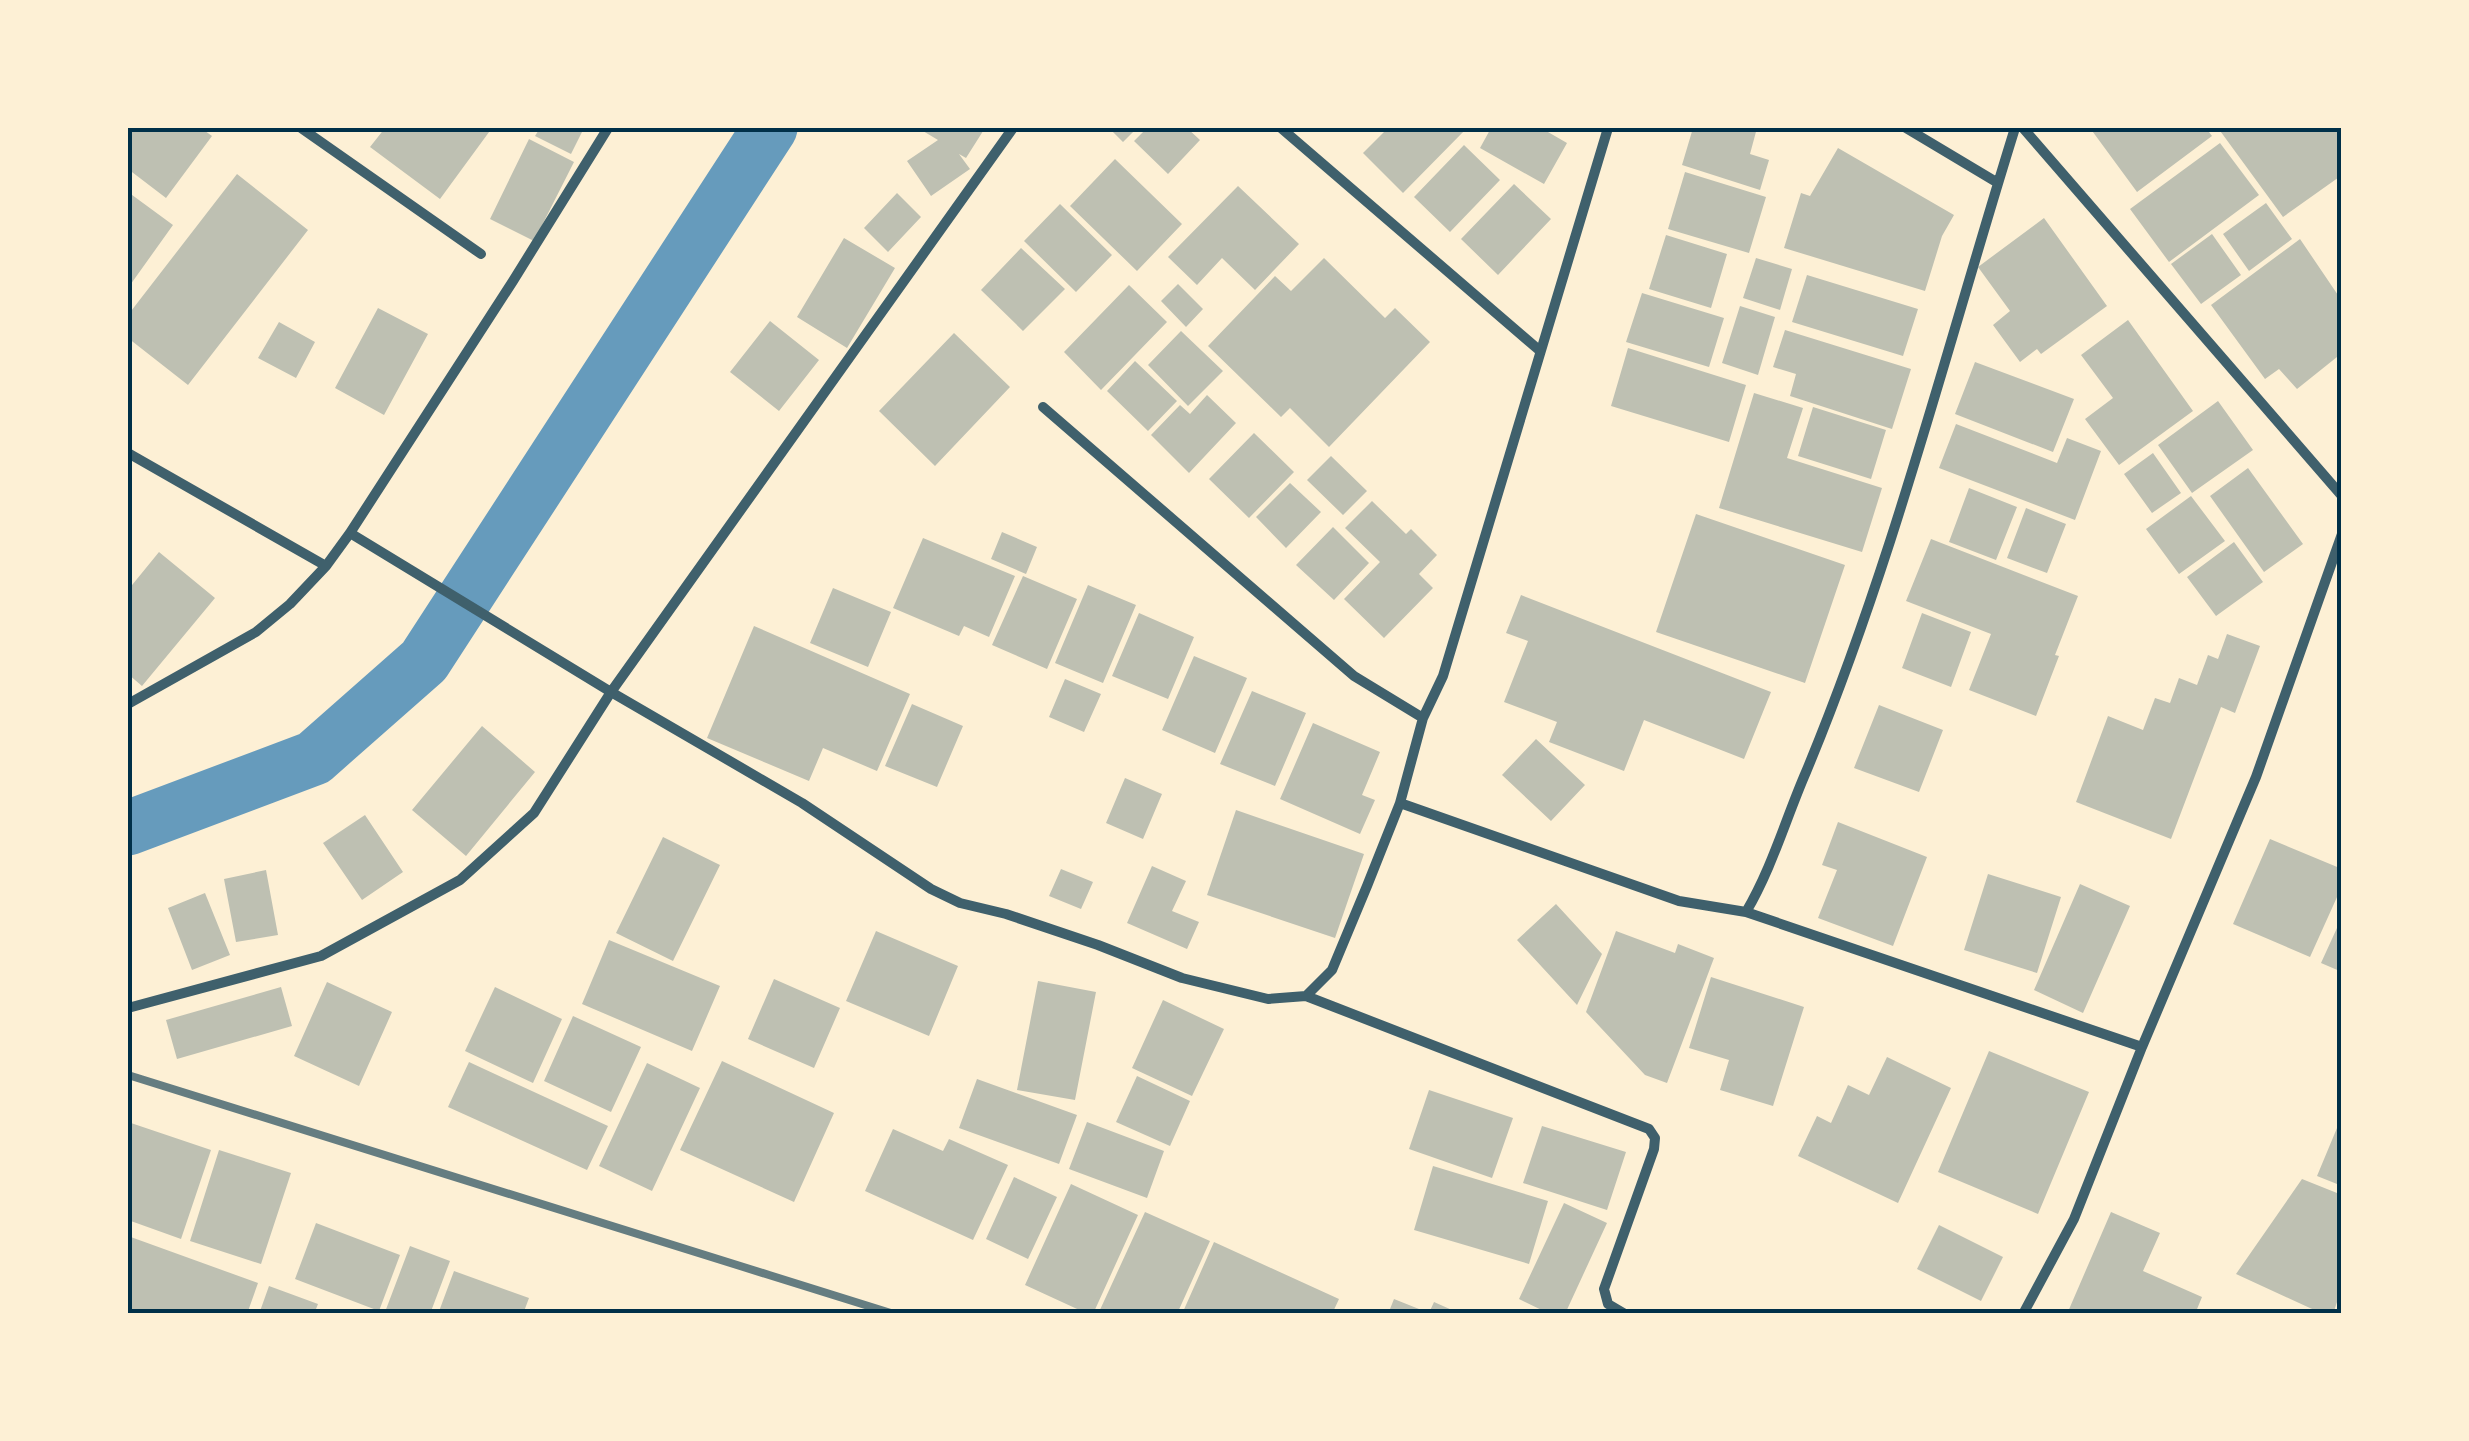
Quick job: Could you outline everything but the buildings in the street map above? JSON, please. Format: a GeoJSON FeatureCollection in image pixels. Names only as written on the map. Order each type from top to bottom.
{"type":"FeatureCollection","features":[{"type":"Feature","properties":{"kind":"street"},"geometry":{"type":"LineString","coordinates":[[301,128],[481,254]]}},
{"type":"Feature","properties":{"kind":"street"},"geometry":{"type":"LineString","coordinates":[[128,704],[256,632],[326,566],[513,282],[608,128]]}},
{"type":"Feature","properties":{"kind":"street"},"geometry":{"type":"LineString","coordinates":[[128,1008],[320,956],[460,880],[534,812],[610,692],[1013,128]]}},
{"type":"Feature","properties":{"kind":"street"},"geometry":{"type":"LineString","coordinates":[[1281,128],[1539,350]]}},
{"type":"Feature","properties":{"kind":"street"},"geometry":{"type":"LineString","coordinates":[[1306,996],[1332,970],[1400,803],[1423,718],[1443,676],[1608,128]]}},
{"type":"Feature","properties":{"kind":"street"},"geometry":{"type":"LineString","coordinates":[[1906,128],[1998,183]]}},
{"type":"Feature","properties":{"kind":"street"},"geometry":{"type":"LineString","coordinates":[[1746,912],[1765,876],[1839,692],[1924,434],[2016,128]]}},
{"type":"Feature","properties":{"kind":"street"},"geometry":{"type":"LineString","coordinates":[[2023,128],[2342,496]]}},
{"type":"Feature","properties":{"kind":"street"},"geometry":{"type":"LineString","coordinates":[[1043,406],[1354,676],[1423,718]]}},
{"type":"Feature","properties":{"kind":"street"},"geometry":{"type":"LineString","coordinates":[[128,453],[326,566]]}},
{"type":"Feature","properties":{"kind":"street"},"geometry":{"type":"LineString","coordinates":[[350,533],[610,692],[802,803],[931,889],[1182,978],[1268,999],[1306,996],[1648,1130],[1655,1138],[1654,1149],[1604,1289],[1608,1304],[1625,1314]]}},
{"type":"Feature","properties":{"kind":"street"},"geometry":{"type":"LineString","coordinates":[[2023,1314],[2074,1219],[2256,777],[2342,534]]}},
{"type":"Feature","properties":{"kind":"street"},"geometry":{"type":"LineString","coordinates":[[1400,803],[1679,902],[1746,912],[2142,1047]]}},
{"type":"Feature","properties":{"kind":"waterway"},"geometry":{"type":"LineString","coordinates":[[128,828],[314,758],[424,661],[770,128]]}},
{"type":"Feature","properties":{"kind":"railway"},"geometry":{"type":"LineString","coordinates":[[128,1075],[894,1314]]}}]}
